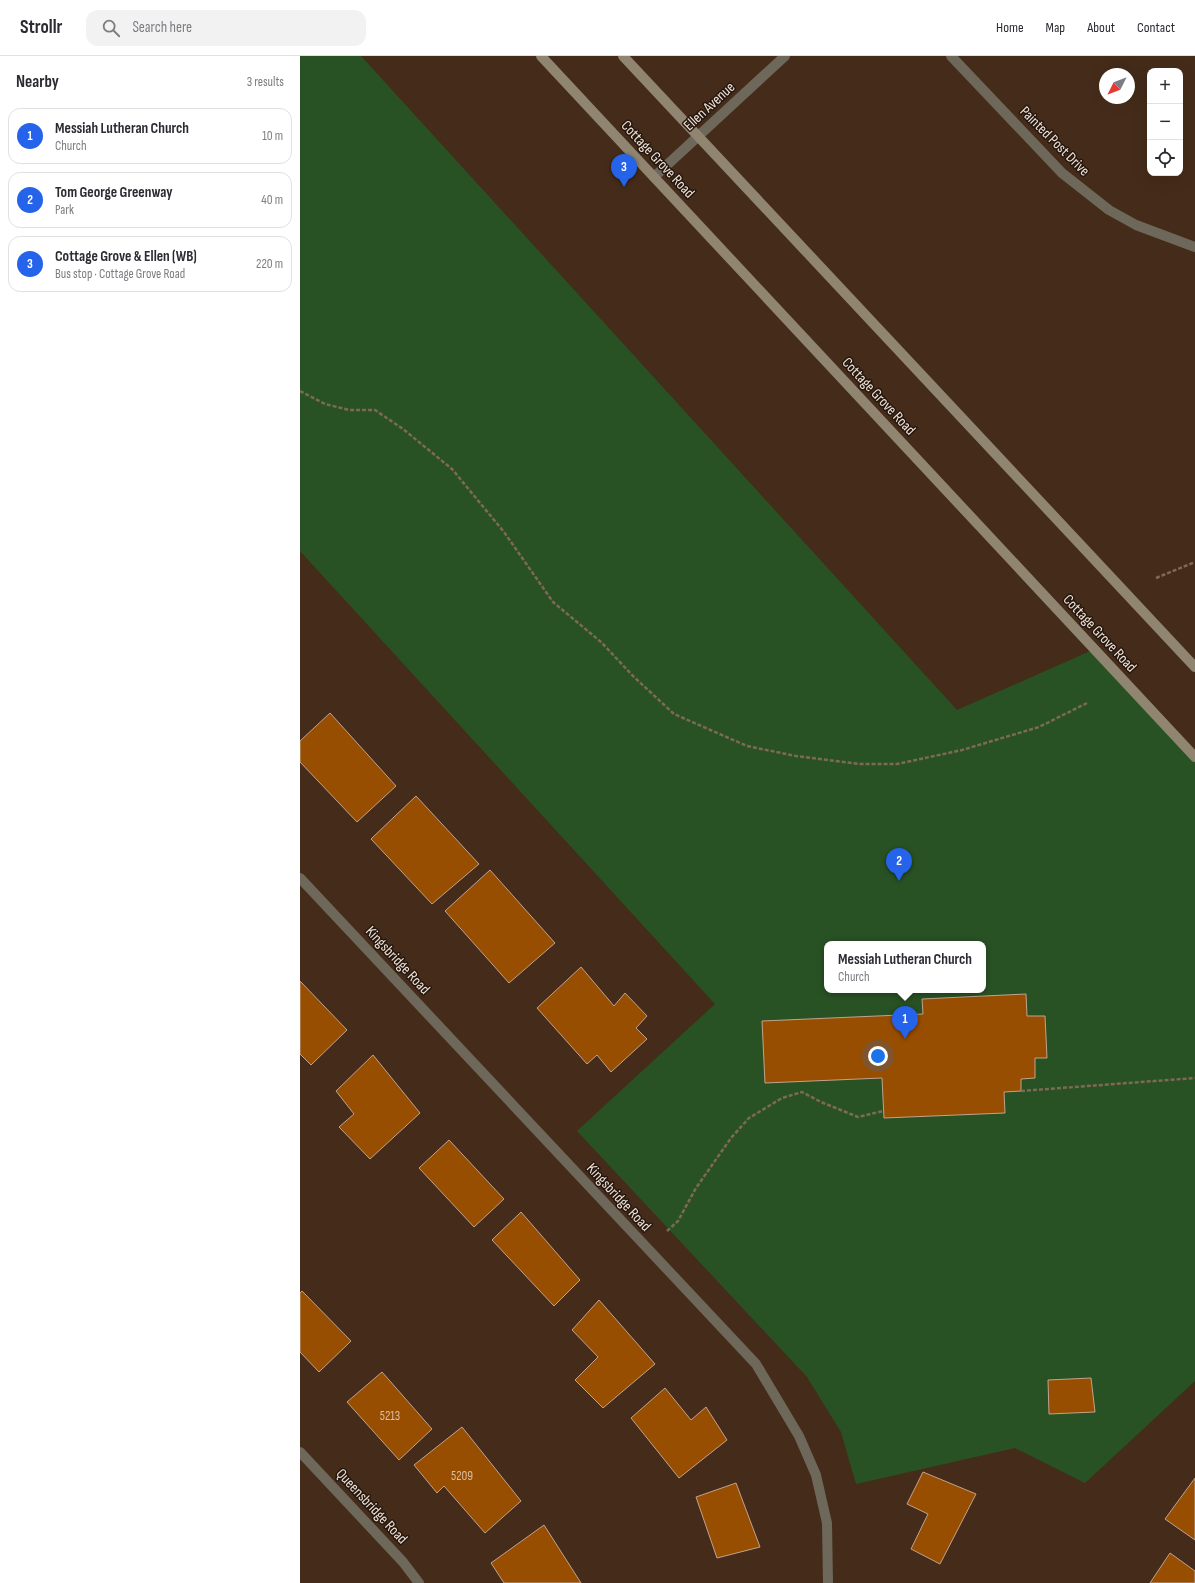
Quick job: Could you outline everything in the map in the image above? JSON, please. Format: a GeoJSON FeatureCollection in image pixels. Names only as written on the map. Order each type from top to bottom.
{"type":"FeatureCollection","features":[{"type":"Feature","properties":{"kind":"main road","name":"Cottage Grove Road"},"geometry":{"type":"LineString","coordinates":[[541,56],[1195,757]]}},
{"type":"Feature","properties":{"kind":"main road"},"geometry":{"type":"LineString","coordinates":[[623,56],[1195,667]]}},
{"type":"Feature","properties":{"kind":"street","name":"Ellen Avenue"},"geometry":{"type":"LineString","coordinates":[[654,177],[785,56]]}},
{"type":"Feature","properties":{"kind":"street","name":"Painted Post Drive"},"geometry":{"type":"LineString","coordinates":[[952,56],[1062,173],[1109,210],[1136,225],[1195,247]]}},
{"type":"Feature","properties":{"kind":"street","name":"Kingsbridge Road"},"geometry":{"type":"LineString","coordinates":[[300,878],[756,1364],[799,1436],[816,1475],[827,1524],[828,1583]]}},
{"type":"Feature","properties":{"kind":"street","name":"Queensbridge Road"},"geometry":{"type":"LineString","coordinates":[[300,1452],[403,1562],[419,1583]]}},
{"type":"Feature","properties":{"kind":"path"},"geometry":{"type":"LineString","coordinates":[[300,391],[325,404],[349,410],[376,410],[403,429],[452,469],[504,532],[553,602],[601,642],[633,676],[674,714],[747,746],[796,756],[859,764],[897,764],[962,750],[1039,728],[1087,703]]}},
{"type":"Feature","properties":{"kind":"path"},"geometry":{"type":"LineString","coordinates":[[1156,578],[1195,562]]}},
{"type":"Feature","properties":{"kind":"path"},"geometry":{"type":"LineString","coordinates":[[1021,1091],[1195,1078]]}},
{"type":"Feature","properties":{"kind":"path"},"geometry":{"type":"LineString","coordinates":[[667,1231],[678,1221],[696,1188],[731,1138],[749,1118],[782,1098],[802,1092],[858,1117],[883,1111]]}},
{"type":"Feature","properties":{"kind":"green space"},"geometry":{"type":"Polygon","coordinates":[[[300,56],[361,56],[957,710],[1095,649],[1195,758],[1195,1381],[1085,1483],[1015,1448],[856,1484],[841,1432],[807,1377],[577,1131],[715,1004],[300,551],[300,56]]]}},
{"type":"Feature","properties":{"kind":"building"},"geometry":{"type":"Polygon","coordinates":[[[330,713],[396,786],[357,822],[300,762],[300,741],[330,713]]]}},
{"type":"Feature","properties":{"kind":"building"},"geometry":{"type":"Polygon","coordinates":[[[416,796],[479,864],[432,904],[371,839],[416,796]]]}},
{"type":"Feature","properties":{"kind":"building"},"geometry":{"type":"Polygon","coordinates":[[[490,870],[555,943],[509,983],[445,911],[490,870]]]}},
{"type":"Feature","properties":{"kind":"building"},"geometry":{"type":"Polygon","coordinates":[[[581,967],[614,1006],[625,993],[647,1016],[636,1028],[647,1039],[611,1072],[597,1055],[587,1064],[537,1008],[581,967]]]}},
{"type":"Feature","properties":{"kind":"building"},"geometry":{"type":"Polygon","coordinates":[[[300,981],[347,1030],[311,1065],[300,1054],[300,981]]]}},
{"type":"Feature","properties":{"kind":"building"},"geometry":{"type":"Polygon","coordinates":[[[1026,994],[1027,1016],[1045,1016],[1047,1058],[1035,1058],[1035,1078],[1021,1079],[1021,1091],[1004,1092],[1005,1113],[884,1118],[882,1078],[765,1083],[762,1021],[923,1014],[922,999],[1026,994]]]}},
{"type":"Feature","properties":{"kind":"building"},"geometry":{"type":"Polygon","coordinates":[[[373,1055],[420,1113],[370,1159],[339,1127],[354,1114],[336,1091],[373,1055]]]}},
{"type":"Feature","properties":{"kind":"building"},"geometry":{"type":"Polygon","coordinates":[[[449,1140],[504,1199],[474,1227],[419,1168],[449,1140]]]}},
{"type":"Feature","properties":{"kind":"building"},"geometry":{"type":"Polygon","coordinates":[[[521,1212],[580,1280],[554,1306],[492,1240],[521,1212]]]}},
{"type":"Feature","properties":{"kind":"building"},"geometry":{"type":"Polygon","coordinates":[[[302,1291],[351,1341],[319,1372],[300,1352],[300,1293],[302,1291]]]}},
{"type":"Feature","properties":{"kind":"building"},"geometry":{"type":"Polygon","coordinates":[[[599,1300],[655,1364],[603,1408],[575,1380],[598,1357],[572,1330],[599,1300]]]}},
{"type":"Feature","properties":{"kind":"building"},"geometry":{"type":"Polygon","coordinates":[[[382,1372],[432,1429],[399,1460],[347,1402],[382,1372]]]}},
{"type":"Feature","properties":{"kind":"building"},"geometry":{"type":"Polygon","coordinates":[[[1091,1378],[1095,1412],[1049,1414],[1048,1380],[1091,1378]]]}},
{"type":"Feature","properties":{"kind":"building"},"geometry":{"type":"Polygon","coordinates":[[[665,1388],[691,1420],[706,1407],[727,1440],[679,1478],[631,1418],[665,1388]]]}},
{"type":"Feature","properties":{"kind":"building"},"geometry":{"type":"Polygon","coordinates":[[[462,1427],[521,1501],[485,1533],[444,1486],[437,1493],[414,1465],[462,1427]]]}},
{"type":"Feature","properties":{"kind":"building"},"geometry":{"type":"Polygon","coordinates":[[[923,1472],[976,1494],[940,1564],[911,1549],[928,1514],[907,1504],[923,1472]]]}},
{"type":"Feature","properties":{"kind":"building"},"geometry":{"type":"Polygon","coordinates":[[[1195,1478],[1195,1540],[1165,1519],[1195,1478]]]}},
{"type":"Feature","properties":{"kind":"building"},"geometry":{"type":"Polygon","coordinates":[[[736,1483],[760,1547],[717,1558],[696,1497],[736,1483]]]}},
{"type":"Feature","properties":{"kind":"building"},"geometry":{"type":"Polygon","coordinates":[[[544,1525],[581,1583],[504,1583],[491,1563],[544,1525]]]}},
{"type":"Feature","properties":{"kind":"building"},"geometry":{"type":"Polygon","coordinates":[[[1170,1553],[1195,1571],[1195,1583],[1150,1583],[1170,1553]]]}},
{"type":"Feature","properties":{"kind":"place","name":"Cottage Grove & Ellen (WB)"},"geometry":{"type":"Point","coordinates":[624,187]}},
{"type":"Feature","properties":{"kind":"place","name":"Tom George Greenway"},"geometry":{"type":"Point","coordinates":[899,881]}},
{"type":"Feature","properties":{"kind":"place","name":"Messiah Lutheran Church"},"geometry":{"type":"Point","coordinates":[905,1039]}}]}
